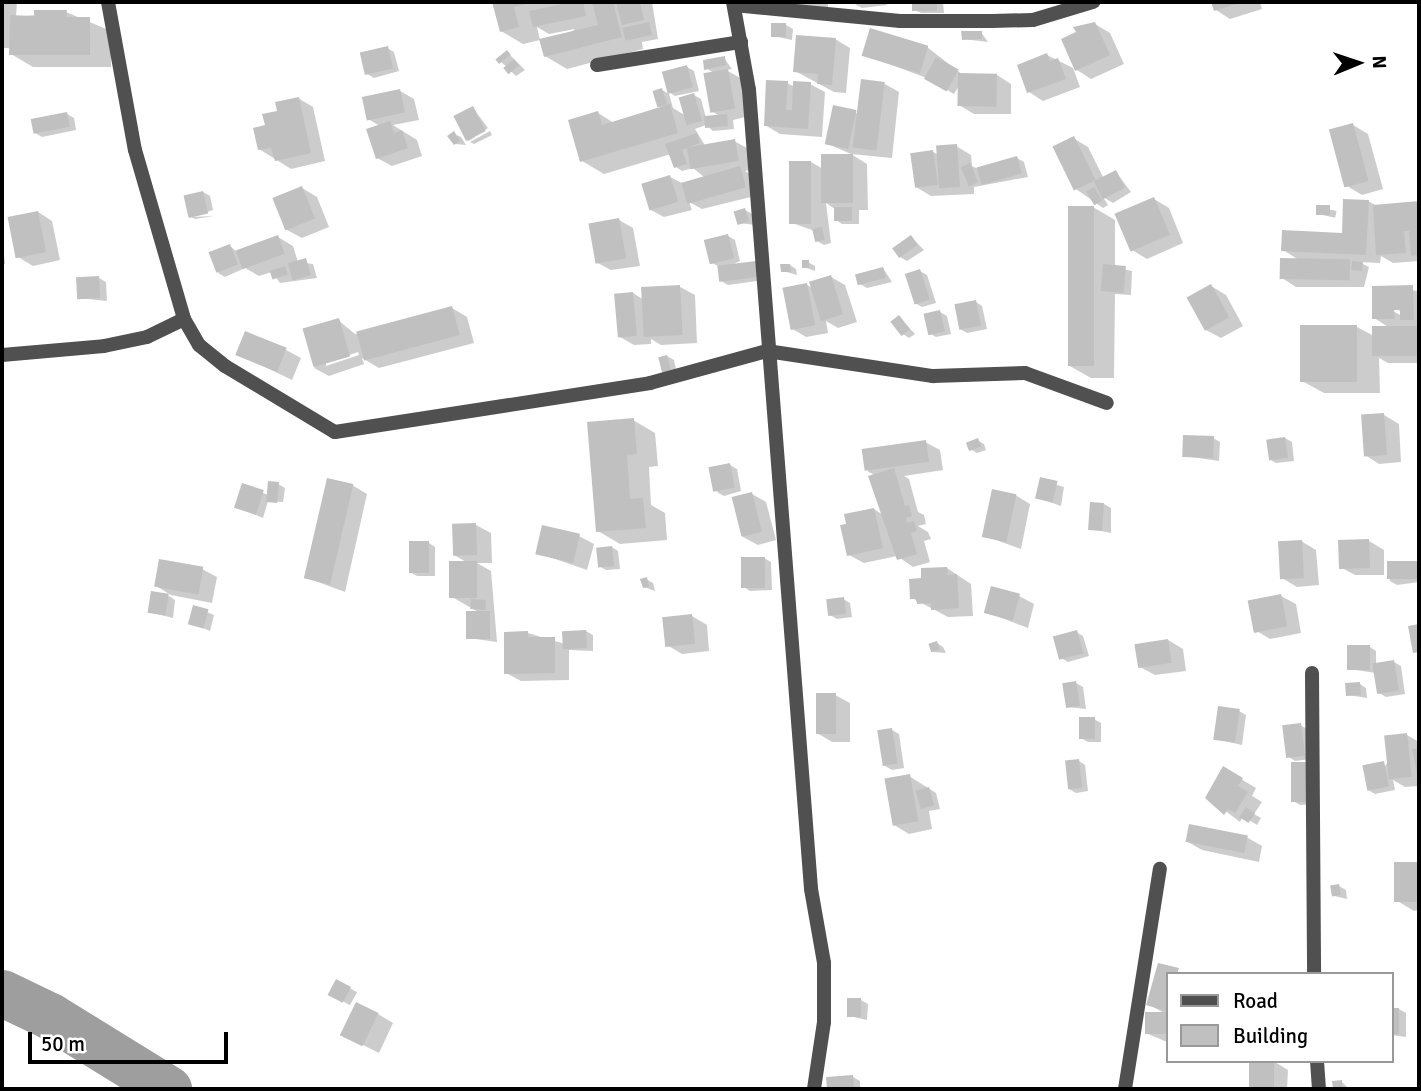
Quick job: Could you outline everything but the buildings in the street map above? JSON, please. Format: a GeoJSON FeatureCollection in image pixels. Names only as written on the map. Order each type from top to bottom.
{"type":"FeatureCollection","features":[{"type":"Feature","properties":{"kind":"street"},"geometry":{"type":"LineString","coordinates":[[108,2],[135,150],[184,319],[199,345],[225,366],[335,432],[650,383],[768,351],[933,376],[1026,373],[1107,403]]}},
{"type":"Feature","properties":{"kind":"street"},"geometry":{"type":"LineString","coordinates":[[814,1089],[824,1022],[824,963],[810,876],[768,351],[768,297],[741,42],[734,3],[900,21],[992,22],[1033,20],[1093,2]]}},
{"type":"Feature","properties":{"kind":"street"},"geometry":{"type":"LineString","coordinates":[[597,65],[741,42]]}},
{"type":"Feature","properties":{"kind":"street"},"geometry":{"type":"LineString","coordinates":[[2,355],[104,346],[147,337],[184,319]]}},
{"type":"Feature","properties":{"kind":"street"},"geometry":{"type":"LineString","coordinates":[[1312,673],[1314,972]]}},
{"type":"Feature","properties":{"kind":"street"},"geometry":{"type":"LineString","coordinates":[[1125,1089],[1160,869]]}},
{"type":"Feature","properties":{"kind":"street"},"geometry":{"type":"LineString","coordinates":[[1317,1063],[1319,1089]]}},
{"type":"Feature","properties":{"kind":"waterway"},"geometry":{"type":"LineString","coordinates":[[2,993],[50,1016],[168,1089]]}}]}
